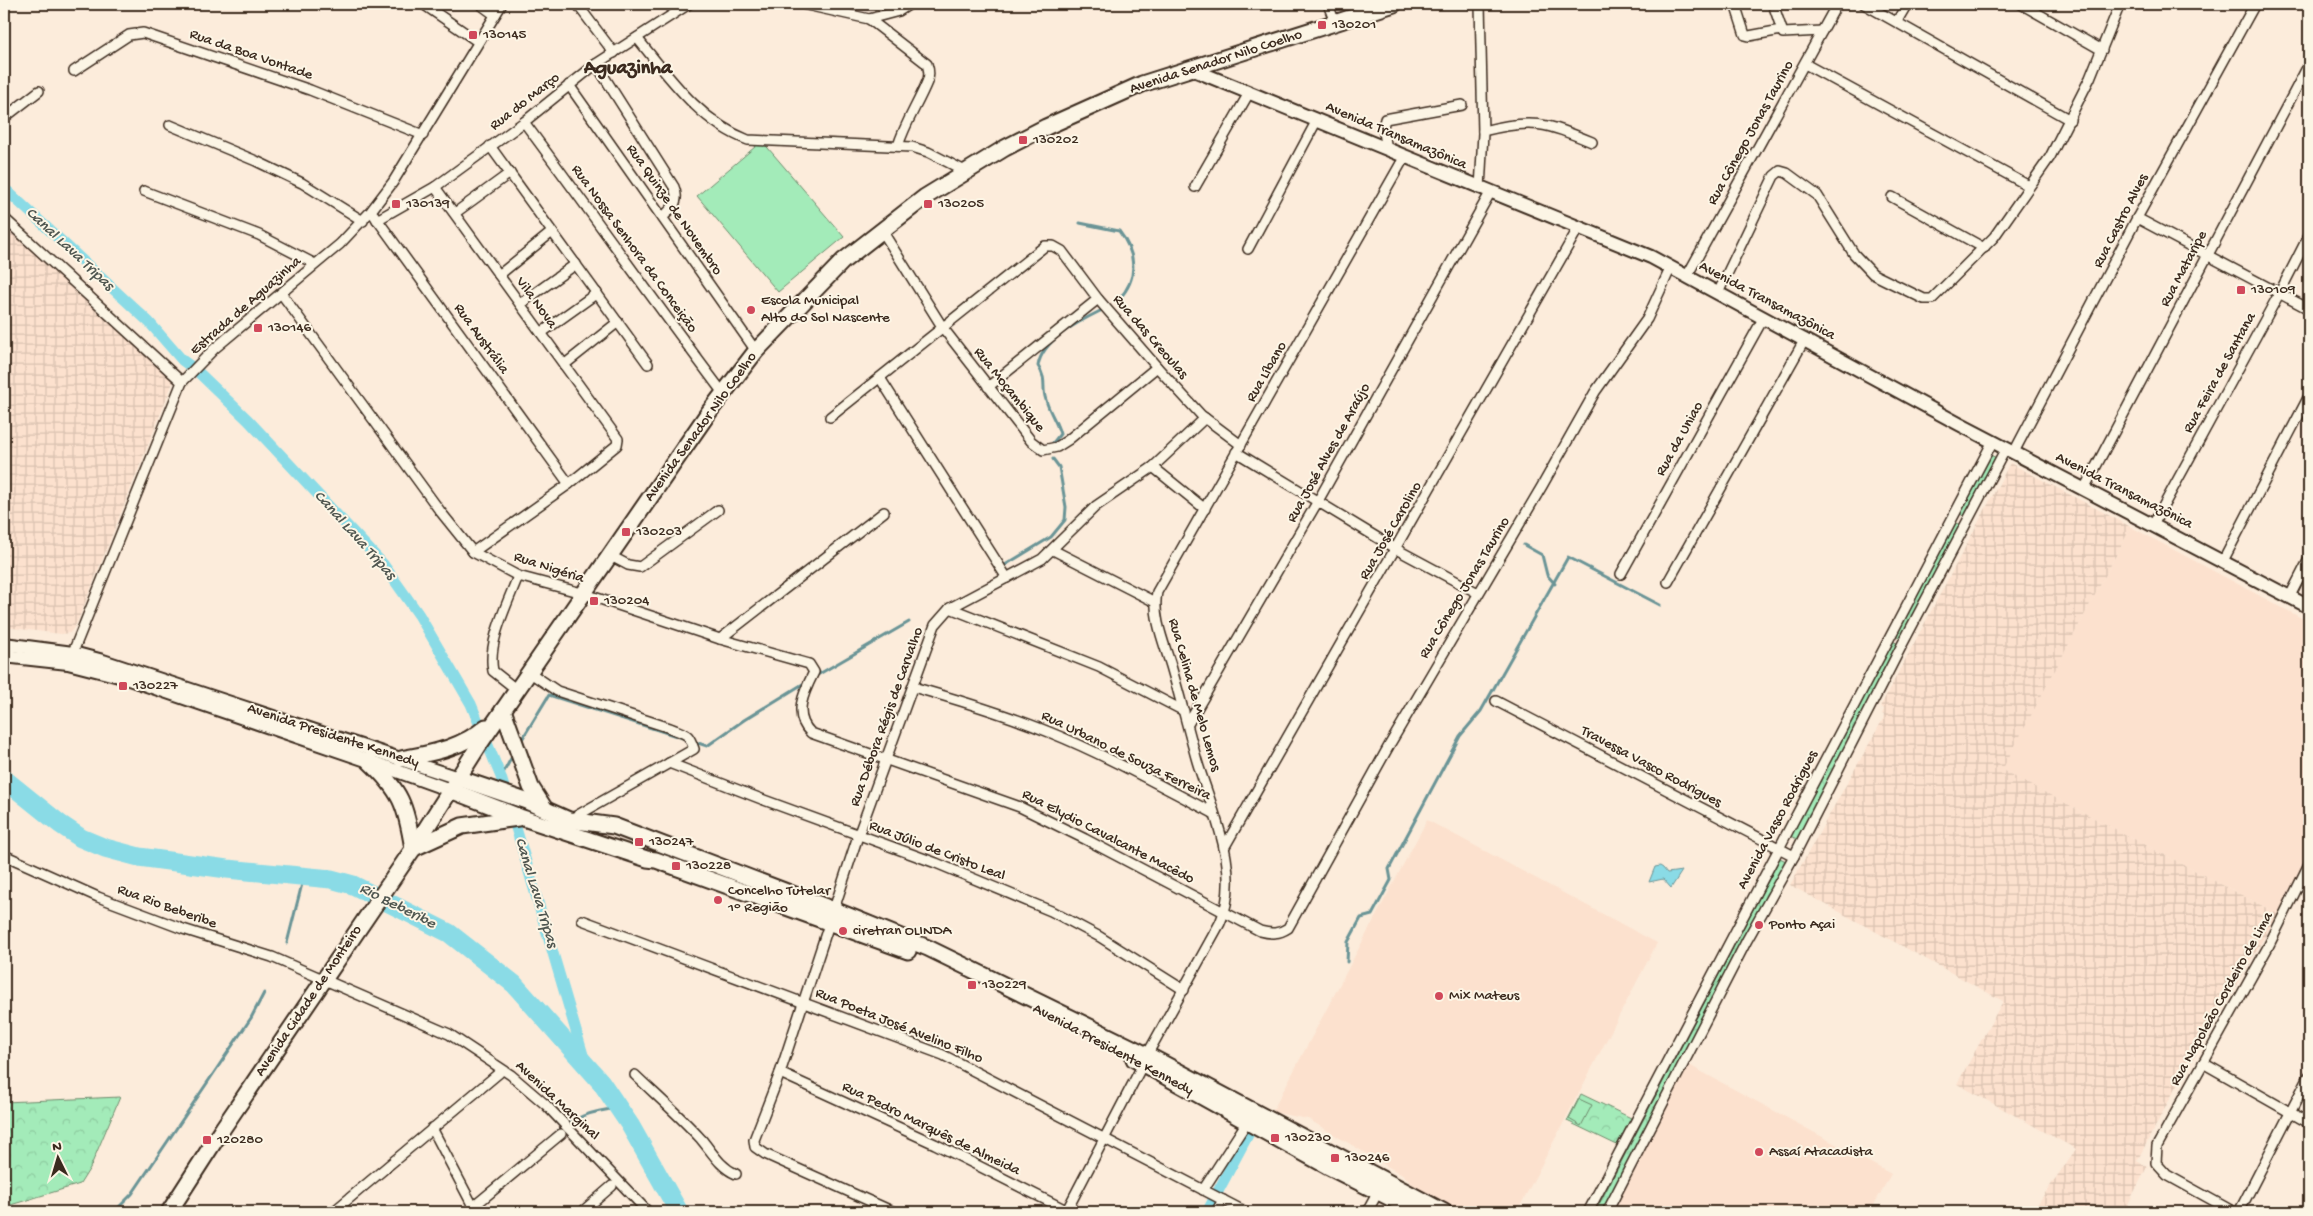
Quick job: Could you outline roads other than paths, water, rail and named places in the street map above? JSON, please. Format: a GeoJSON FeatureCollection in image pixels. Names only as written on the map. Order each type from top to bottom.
{"type":"FeatureCollection","features":[{"type":"Feature","properties":{"kind":"main road","name":"Avenida Senador Nilo Coelho"},"geometry":{"type":"LineString","coordinates":[[454,784],[479,738],[499,716],[582,593],[723,393],[756,351],[844,261],[881,229],[965,172],[1046,127],[1135,87],[1189,68],[1394,4]]}},
{"type":"Feature","properties":{"kind":"main road"},"geometry":{"type":"LineString","coordinates":[[499,716],[534,793],[547,812]]}},
{"type":"Feature","properties":{"kind":"main road"},"geometry":{"type":"LineString","coordinates":[[400,759],[440,752],[479,738]]}},
{"type":"Feature","properties":{"kind":"main road"},"geometry":{"type":"LineString","coordinates":[[368,760],[390,781],[398,793],[407,813],[413,848],[497,813]]}},
{"type":"Feature","properties":{"kind":"main road","name":"Avenida Presidente Kennedy"},"geometry":{"type":"LineString","coordinates":[[454,784],[491,789],[526,801],[569,827],[614,826],[753,878],[832,916]]}},
{"type":"Feature","properties":{"kind":"main road","name":"Avenida Presidente Kennedy"},"geometry":{"type":"LineString","coordinates":[[454,784],[497,813],[600,835],[645,850],[656,860],[832,916],[952,960],[1444,1212]]}},
{"type":"Feature","properties":{"kind":"main road","name":"Avenida Cidade de Monteiro"},"geometry":{"type":"LineString","coordinates":[[169,1212],[223,1128],[413,848],[454,784]]}},
{"type":"Feature","properties":{"kind":"main road","name":"Avenida Presidente Kennedy"},"geometry":{"type":"LineString","coordinates":[[1145,1059],[1247,1122],[1418,1212]]}},
{"type":"Feature","properties":{"kind":"street"},"geometry":{"type":"LineString","coordinates":[[422,4],[477,41]]}},
{"type":"Feature","properties":{"kind":"street"},"geometry":{"type":"LineString","coordinates":[[480,4],[495,15]]}},
{"type":"Feature","properties":{"kind":"street","name":"Estrada de Aguazinha"},"geometry":{"type":"LineString","coordinates":[[70,658],[182,382],[208,354],[340,244],[363,221],[393,182],[423,135],[477,41],[502,4]]}},
{"type":"Feature","properties":{"kind":"street"},"geometry":{"type":"LineString","coordinates":[[578,4],[614,52]]}},
{"type":"Feature","properties":{"kind":"street"},"geometry":{"type":"LineString","coordinates":[[669,4],[675,12]]}},
{"type":"Feature","properties":{"kind":"street","name":"Rua do Março"},"geometry":{"type":"LineString","coordinates":[[377,220],[435,187],[524,122],[596,64],[689,4]]}},
{"type":"Feature","properties":{"kind":"street"},"geometry":{"type":"LineString","coordinates":[[802,4],[869,19],[920,56],[930,70],[928,82],[909,115],[898,146]]}},
{"type":"Feature","properties":{"kind":"street"},"geometry":{"type":"LineString","coordinates":[[869,19],[899,11],[910,4]]}},
{"type":"Feature","properties":{"kind":"street"},"geometry":{"type":"LineString","coordinates":[[1328,4],[1334,23]]}},
{"type":"Feature","properties":{"kind":"street","name":"Rua José Alves de Araújo"},"geometry":{"type":"LineString","coordinates":[[1188,724],[1318,501],[1485,191],[1480,4]]}},
{"type":"Feature","properties":{"kind":"street"},"geometry":{"type":"LineString","coordinates":[[1735,4],[1745,34],[1749,36],[1781,30]]}},
{"type":"Feature","properties":{"kind":"street"},"geometry":{"type":"LineString","coordinates":[[1773,4],[1781,30],[1786,34],[1822,31]]}},
{"type":"Feature","properties":{"kind":"street","name":"Rua Cônego Jonas Taurino"},"geometry":{"type":"LineString","coordinates":[[1687,276],[1837,4]]}},
{"type":"Feature","properties":{"kind":"street"},"geometry":{"type":"LineString","coordinates":[[1864,4],[2070,120]]}},
{"type":"Feature","properties":{"kind":"street"},"geometry":{"type":"LineString","coordinates":[[1897,22],[1907,4]]}},
{"type":"Feature","properties":{"kind":"street"},"geometry":{"type":"LineString","coordinates":[[2021,4],[2102,50]]}},
{"type":"Feature","properties":{"kind":"street"},"geometry":{"type":"LineString","coordinates":[[1718,293],[1774,176],[1780,171],[1787,173],[1822,201],[1844,241],[1862,264],[1873,274],[1924,299],[1932,299],[1938,295],[2000,230],[2050,156],[2070,120],[2102,50],[2120,4]]}},
{"type":"Feature","properties":{"kind":"street","name":"Rua Castro Alves"},"geometry":{"type":"LineString","coordinates":[[2010,450],[2255,4]]}},
{"type":"Feature","properties":{"kind":"street","name":"Rua da Boa Vontade"},"geometry":{"type":"LineString","coordinates":[[74,71],[129,35],[143,33],[310,90],[423,135]]}},
{"type":"Feature","properties":{"kind":"street"},"geometry":{"type":"LineString","coordinates":[[637,38],[699,110],[730,133],[748,140],[912,147],[928,152],[965,172]]}},
{"type":"Feature","properties":{"kind":"street"},"geometry":{"type":"LineString","coordinates":[[596,64],[674,187],[678,198],[677,202],[663,217]]}},
{"type":"Feature","properties":{"kind":"street"},"geometry":{"type":"LineString","coordinates":[[1805,64],[2029,186]]}},
{"type":"Feature","properties":{"kind":"street","name":"Rua Mataripe"},"geometry":{"type":"LineString","coordinates":[[2084,488],[2309,64]]}},
{"type":"Feature","properties":{"kind":"street","name":"Avenida Transamazônica"},"geometry":{"type":"LineString","coordinates":[[1189,68],[1405,156],[1485,191],[1579,227],[1671,267],[1993,441],[2309,607]]}},
{"type":"Feature","properties":{"kind":"street","name":"Rua Quinze de Novembro"},"geometry":{"type":"LineString","coordinates":[[569,85],[756,351]]}},
{"type":"Feature","properties":{"kind":"street"},"geometry":{"type":"LineString","coordinates":[[4,118],[39,92]]}},
{"type":"Feature","properties":{"kind":"street"},"geometry":{"type":"LineString","coordinates":[[1195,187],[1249,93]]}},
{"type":"Feature","properties":{"kind":"street"},"geometry":{"type":"LineString","coordinates":[[1387,149],[1383,127],[1385,118],[1462,105]]}},
{"type":"Feature","properties":{"kind":"street"},"geometry":{"type":"LineString","coordinates":[[1248,249],[1317,120]]}},
{"type":"Feature","properties":{"kind":"street","name":"Rua Nossa Senhora da Conceição"},"geometry":{"type":"LineString","coordinates":[[524,122],[614,242],[648,294],[723,393]]}},
{"type":"Feature","properties":{"kind":"street"},"geometry":{"type":"LineString","coordinates":[[1483,131],[1513,123],[1530,123],[1562,129],[1592,142]]}},
{"type":"Feature","properties":{"kind":"street"},"geometry":{"type":"LineString","coordinates":[[170,125],[256,161],[302,183],[363,221]]}},
{"type":"Feature","properties":{"kind":"street"},"geometry":{"type":"LineString","coordinates":[[490,146],[648,364]]}},
{"type":"Feature","properties":{"kind":"street","name":"Rua Líbano"},"geometry":{"type":"LineString","coordinates":[[1155,602],[1163,581],[1405,156]]}},
{"type":"Feature","properties":{"kind":"street"},"geometry":{"type":"LineString","coordinates":[[455,213],[510,173]]}},
{"type":"Feature","properties":{"kind":"street","name":"Vila Nova"},"geometry":{"type":"LineString","coordinates":[[435,187],[618,439],[617,445],[569,484]]}},
{"type":"Feature","properties":{"kind":"street"},"geometry":{"type":"LineString","coordinates":[[144,191],[259,235],[292,250],[315,264]]}},
{"type":"Feature","properties":{"kind":"street"},"geometry":{"type":"LineString","coordinates":[[1892,197],[1984,248]]}},
{"type":"Feature","properties":{"kind":"street","name":"Rua Austrália"},"geometry":{"type":"LineString","coordinates":[[371,211],[569,484]]}},
{"type":"Feature","properties":{"kind":"street"},"geometry":{"type":"LineString","coordinates":[[4,218],[182,382]]}},
{"type":"Feature","properties":{"kind":"street"},"geometry":{"type":"LineString","coordinates":[[2137,218],[2309,309]]}},
{"type":"Feature","properties":{"kind":"street","name":"Rua José Carolino"},"geometry":{"type":"LineString","coordinates":[[1224,848],[1579,227]]}},
{"type":"Feature","properties":{"kind":"street","name":"Rua Moçambique"},"geometry":{"type":"LineString","coordinates":[[881,229],[942,328],[1031,440],[1043,450],[1057,447],[1068,440],[1156,367]]}},
{"type":"Feature","properties":{"kind":"street"},"geometry":{"type":"LineString","coordinates":[[499,274],[552,232]]}},
{"type":"Feature","properties":{"kind":"street","name":"Rua Feira de Santana"},"geometry":{"type":"LineString","coordinates":[[2153,524],[2279,294],[2309,234]]}},
{"type":"Feature","properties":{"kind":"street","name":"Rua das Creoulas"},"geometry":{"type":"LineString","coordinates":[[942,328],[1045,246],[1053,246],[1062,251],[1098,299],[1156,367],[1238,449],[1396,549],[1478,593]]}},
{"type":"Feature","properties":{"kind":"street"},"geometry":{"type":"LineString","coordinates":[[520,304],[576,264]]}},
{"type":"Feature","properties":{"kind":"street","name":"Rua Cônego Jonas Taurino"},"geometry":{"type":"LineString","coordinates":[[1288,928],[1390,744],[1542,486],[1595,392],[1646,319],[1671,267]]}},
{"type":"Feature","properties":{"kind":"street","name":"Rua Nigéria"},"geometry":{"type":"LineString","coordinates":[[281,293],[440,511],[473,552],[518,576],[582,593],[720,639],[809,664],[814,672],[804,692]]}},
{"type":"Feature","properties":{"kind":"street"},"geometry":{"type":"LineString","coordinates":[[541,333],[597,293]]}},
{"type":"Feature","properties":{"kind":"street"},"geometry":{"type":"LineString","coordinates":[[988,387],[1098,299]]}},
{"type":"Feature","properties":{"kind":"street","name":"Rua da Uniao"},"geometry":{"type":"LineString","coordinates":[[1621,574],[1764,317]]}},
{"type":"Feature","properties":{"kind":"street"},"geometry":{"type":"LineString","coordinates":[[564,365],[618,322]]}},
{"type":"Feature","properties":{"kind":"street"},"geometry":{"type":"LineString","coordinates":[[830,417],[942,328]]}},
{"type":"Feature","properties":{"kind":"street"},"geometry":{"type":"LineString","coordinates":[[1668,582],[1805,339]]}},
{"type":"Feature","properties":{"kind":"street"},"geometry":{"type":"LineString","coordinates":[[880,378],[1007,578]]}},
{"type":"Feature","properties":{"kind":"street"},"geometry":{"type":"LineString","coordinates":[[2223,561],[2309,396]]}},
{"type":"Feature","properties":{"kind":"street","name":"Rua Débora Régis de Carvalho"},"geometry":{"type":"LineString","coordinates":[[894,1212],[765,1154],[758,1150],[754,1143],[755,1135],[780,1073],[858,836],[935,625],[950,608],[1042,559],[1096,506],[1153,467],[1205,418]]}},
{"type":"Feature","properties":{"kind":"street","name":"Avenida Vasco Rodrigues"},"geometry":{"type":"LineString","coordinates":[[1588,1212],[1993,441]]}},
{"type":"Feature","properties":{"kind":"street","name":"Avenida Vasco Rodrigues"},"geometry":{"type":"LineString","coordinates":[[1607,1212],[1747,940],[1794,856],[1968,520],[2010,450]]}},
{"type":"Feature","properties":{"kind":"street"},"geometry":{"type":"LineString","coordinates":[[1153,467],[1205,509]]}},
{"type":"Feature","properties":{"kind":"street"},"geometry":{"type":"LineString","coordinates":[[473,552],[569,484]]}},
{"type":"Feature","properties":{"kind":"street"},"geometry":{"type":"LineString","coordinates":[[609,555],[628,565],[640,567],[718,510]]}},
{"type":"Feature","properties":{"kind":"street"},"geometry":{"type":"LineString","coordinates":[[720,639],[884,512]]}},
{"type":"Feature","properties":{"kind":"street"},"geometry":{"type":"LineString","coordinates":[[1955,513],[1968,520]]}},
{"type":"Feature","properties":{"kind":"street"},"geometry":{"type":"LineString","coordinates":[[1053,550],[1155,602]]}},
{"type":"Feature","properties":{"kind":"street"},"geometry":{"type":"LineString","coordinates":[[2290,596],[2309,559]]}},
{"type":"Feature","properties":{"kind":"street"},"geometry":{"type":"LineString","coordinates":[[517,690],[493,671],[492,659],[494,643],[518,576]]}},
{"type":"Feature","properties":{"kind":"street","name":"Rua Celina de Melo Lemos"},"geometry":{"type":"LineString","coordinates":[[1155,602],[1160,628],[1224,848],[1227,885],[1225,912]]}},
{"type":"Feature","properties":{"kind":"street"},"geometry":{"type":"LineString","coordinates":[[950,608],[1099,667],[1184,711]]}},
{"type":"Feature","properties":{"kind":"street","name":"Avenida Presidente Kennedy"},"geometry":{"type":"LineString","coordinates":[[4,644],[160,679],[400,759],[454,784]]}},
{"type":"Feature","properties":{"kind":"street","name":"Avenida Presidente Kennedy"},"geometry":{"type":"LineString","coordinates":[[4,656],[70,658],[368,760],[454,784]]}},
{"type":"Feature","properties":{"kind":"street"},"geometry":{"type":"LineString","coordinates":[[529,672],[557,691],[670,728],[692,738],[694,749],[569,827]]}},
{"type":"Feature","properties":{"kind":"street","name":"Rua Urbano de Souza Ferreira"},"geometry":{"type":"LineString","coordinates":[[912,687],[987,708],[1050,732],[1139,774],[1213,813]]}},
{"type":"Feature","properties":{"kind":"street","name":"Rua Elydio Cavalcante Macêdo"},"geometry":{"type":"LineString","coordinates":[[804,692],[801,715],[805,728],[811,733],[1020,808],[1085,838],[1260,931],[1282,932],[1288,928]]}},
{"type":"Feature","properties":{"kind":"street","name":"Travessa Vasco Rodrigues"},"geometry":{"type":"LineString","coordinates":[[1496,701],[1794,856]]}},
{"type":"Feature","properties":{"kind":"street","name":"Rua Júlio de Cristo Leal"},"geometry":{"type":"LineString","coordinates":[[669,763],[858,836],[936,863],[1075,922],[1184,990]]}},
{"type":"Feature","properties":{"kind":"street","name":"Rua Rio Beberibe"},"geometry":{"type":"LineString","coordinates":[[4,855],[98,897],[183,929],[272,957],[323,980]]}},
{"type":"Feature","properties":{"kind":"street","name":"Rua Napoleão Cordeiro de Lima"},"geometry":{"type":"LineString","coordinates":[[2234,1212],[2167,1175],[2156,1163],[2157,1146],[2268,947],[2308,869]]}},
{"type":"Feature","properties":{"kind":"street"},"geometry":{"type":"LineString","coordinates":[[1068,1212],[1145,1059],[1225,912]]}},
{"type":"Feature","properties":{"kind":"street","name":"Rua Poeta José Avelino Filho"},"geometry":{"type":"LineString","coordinates":[[582,920],[943,1055],[1246,1212]]}},
{"type":"Feature","properties":{"kind":"street","name":"Avenida Marginal"},"geometry":{"type":"LineString","coordinates":[[323,980],[449,1034],[511,1075],[572,1132],[648,1212]]}},
{"type":"Feature","properties":{"kind":"street"},"geometry":{"type":"LineString","coordinates":[[2203,1063],[2309,1123]]}},
{"type":"Feature","properties":{"kind":"street"},"geometry":{"type":"LineString","coordinates":[[333,1212],[499,1073]]}},
{"type":"Feature","properties":{"kind":"street","name":"Rua Pedro Marquês de Almeida"},"geometry":{"type":"LineString","coordinates":[[780,1073],[935,1144],[1068,1212]]}},
{"type":"Feature","properties":{"kind":"street"},"geometry":{"type":"LineString","coordinates":[[635,1075],[702,1140],[716,1160],[729,1171],[736,1174]]}},
{"type":"Feature","properties":{"kind":"street"},"geometry":{"type":"LineString","coordinates":[[2239,1212],[2309,1076]]}},
{"type":"Feature","properties":{"kind":"street"},"geometry":{"type":"LineString","coordinates":[[1216,1212],[1214,1196],[1247,1122]]}},
{"type":"Feature","properties":{"kind":"street"},"geometry":{"type":"LineString","coordinates":[[432,1128],[472,1209],[561,1134]]}},
{"type":"Feature","properties":{"kind":"street"},"geometry":{"type":"LineString","coordinates":[[582,1212],[612,1186]]}},
{"type":"Feature","properties":{"kind":"street"},"geometry":{"type":"LineString","coordinates":[[1367,1212],[1378,1192]]}},
{"type":"Feature","properties":{"kind":"water"},"geometry":{"type":"Polygon","coordinates":[[[1660,866],[1667,873],[1682,871],[1671,888],[1663,879],[1649,882],[1655,867],[1660,866]]]}},
{"type":"Feature","properties":{"kind":"waterway","name":"Canal Lava Tripas"},"geometry":{"type":"LineString","coordinates":[[4,188],[149,322],[182,360],[197,371],[248,420],[383,564],[419,615],[471,704],[501,777],[586,1065]]}},
{"type":"Feature","properties":{"kind":"waterway"},"geometry":{"type":"LineString","coordinates":[[1080,223],[1119,231],[1125,239],[1133,265],[1130,283],[1119,299]]}},
{"type":"Feature","properties":{"kind":"waterway"},"geometry":{"type":"LineString","coordinates":[[1052,444],[1060,434],[1045,395],[1044,380],[1038,366],[1041,356],[1047,347],[1064,332],[1104,309]]}},
{"type":"Feature","properties":{"kind":"waterway"},"geometry":{"type":"LineString","coordinates":[[1005,565],[1051,537],[1065,520],[1066,507],[1059,467],[1053,459]]}},
{"type":"Feature","properties":{"kind":"waterway"},"geometry":{"type":"LineString","coordinates":[[1524,545],[1542,555],[1547,575],[1555,584]]}},
{"type":"Feature","properties":{"kind":"waterway"},"geometry":{"type":"LineString","coordinates":[[1347,962],[1348,942],[1361,918],[1372,915],[1391,880],[1389,869],[1460,736],[1481,711],[1568,557],[1660,605]]}},
{"type":"Feature","properties":{"kind":"waterway"},"geometry":{"type":"LineString","coordinates":[[814,677],[909,622]]}},
{"type":"Feature","properties":{"kind":"waterway"},"geometry":{"type":"LineString","coordinates":[[692,741],[707,746],[744,720],[806,682]]}},
{"type":"Feature","properties":{"kind":"waterway"},"geometry":{"type":"LineString","coordinates":[[521,741],[549,695],[686,739]]}},
{"type":"Feature","properties":{"kind":"waterway"},"geometry":{"type":"LineString","coordinates":[[501,777],[514,753]]}},
{"type":"Feature","properties":{"kind":"waterway","name":"Rio Beberibe"},"geometry":{"type":"LineString","coordinates":[[4,779],[60,824],[81,838],[105,848],[139,857],[227,869],[331,879],[353,885],[449,933],[514,984],[601,1082],[630,1125],[679,1212]]}},
{"type":"Feature","properties":{"kind":"waterway"},"geometry":{"type":"LineString","coordinates":[[287,943],[304,876]]}},
{"type":"Feature","properties":{"kind":"waterway"},"geometry":{"type":"LineString","coordinates":[[114,1212],[132,1194],[251,1018],[264,993]]}},
{"type":"Feature","properties":{"kind":"waterway"},"geometry":{"type":"LineString","coordinates":[[553,1135],[583,1116],[618,1108]]}},
{"type":"Feature","properties":{"kind":"waterway"},"geometry":{"type":"LineString","coordinates":[[1207,1212],[1248,1135]]}},
{"type":"Feature","properties":{"kind":"place","name":"130201"},"geometry":{"type":"Point","coordinates":[1322,25]}},
{"type":"Feature","properties":{"kind":"place","name":"130145"},"geometry":{"type":"Point","coordinates":[473,35]}},
{"type":"Feature","properties":{"kind":"place","name":"130202"},"geometry":{"type":"Point","coordinates":[1023,140]}},
{"type":"Feature","properties":{"kind":"place","name":"130139"},"geometry":{"type":"Point","coordinates":[396,204]}},
{"type":"Feature","properties":{"kind":"place","name":"130205"},"geometry":{"type":"Point","coordinates":[928,204]}},
{"type":"Feature","properties":{"kind":"place","name":"130109"},"geometry":{"type":"Point","coordinates":[2241,290]}},
{"type":"Feature","properties":{"kind":"place","name":"Escola Municipal Alto do Sol Nascente"},"geometry":{"type":"Point","coordinates":[751,310]}},
{"type":"Feature","properties":{"kind":"place","name":"130146"},"geometry":{"type":"Point","coordinates":[258,328]}},
{"type":"Feature","properties":{"kind":"place","name":"130203"},"geometry":{"type":"Point","coordinates":[626,532]}},
{"type":"Feature","properties":{"kind":"place","name":"130204"},"geometry":{"type":"Point","coordinates":[594,601]}},
{"type":"Feature","properties":{"kind":"place","name":"130227"},"geometry":{"type":"Point","coordinates":[123,686]}},
{"type":"Feature","properties":{"kind":"place","name":"130247"},"geometry":{"type":"Point","coordinates":[639,842]}},
{"type":"Feature","properties":{"kind":"place","name":"130228"},"geometry":{"type":"Point","coordinates":[676,866]}},
{"type":"Feature","properties":{"kind":"place","name":"Concelho Tutelar 1° Região"},"geometry":{"type":"Point","coordinates":[718,900]}},
{"type":"Feature","properties":{"kind":"place","name":"Ponto Açai"},"geometry":{"type":"Point","coordinates":[1759,925]}},
{"type":"Feature","properties":{"kind":"place","name":"ciretran OLINDA"},"geometry":{"type":"Point","coordinates":[843,931]}},
{"type":"Feature","properties":{"kind":"place","name":"130229"},"geometry":{"type":"Point","coordinates":[972,985]}},
{"type":"Feature","properties":{"kind":"place","name":"Mix Mateus"},"geometry":{"type":"Point","coordinates":[1439,996]}},
{"type":"Feature","properties":{"kind":"place","name":"130230"},"geometry":{"type":"Point","coordinates":[1275,1138]}},
{"type":"Feature","properties":{"kind":"place","name":"120280"},"geometry":{"type":"Point","coordinates":[207,1140]}},
{"type":"Feature","properties":{"kind":"place","name":"Assaí Atacadista"},"geometry":{"type":"Point","coordinates":[1759,1152]}},
{"type":"Feature","properties":{"kind":"place","name":"130246"},"geometry":{"type":"Point","coordinates":[1335,1158]}},
{"type":"Feature","properties":{"kind":"district","name":"Aguazinha"},"geometry":{"type":"Point","coordinates":[628,69]}}]}
